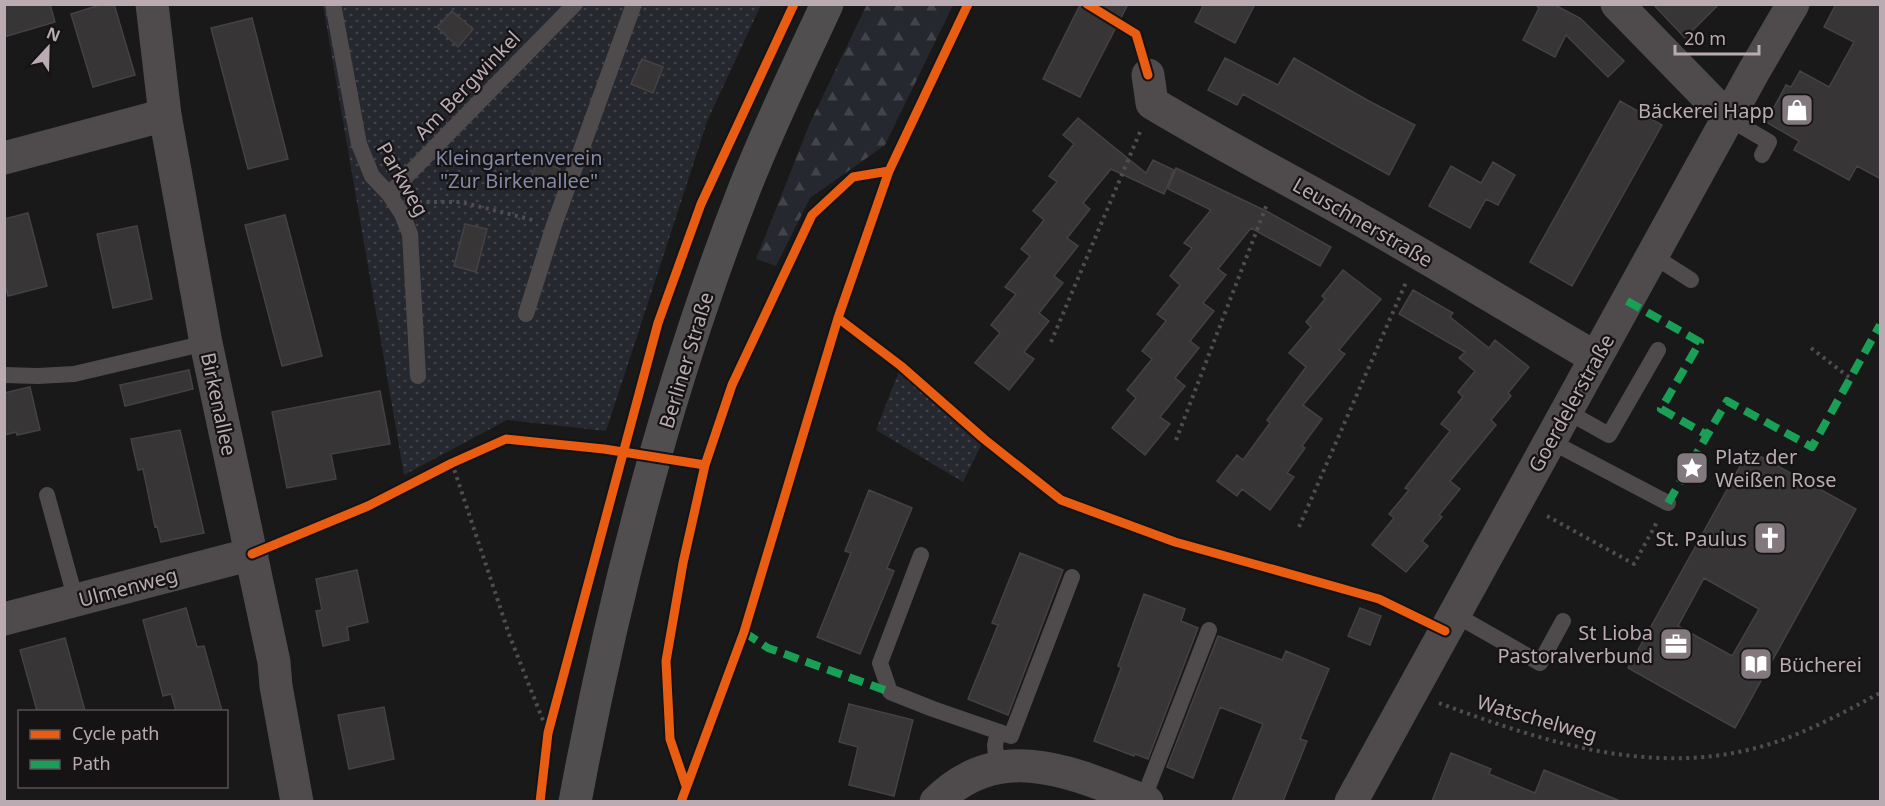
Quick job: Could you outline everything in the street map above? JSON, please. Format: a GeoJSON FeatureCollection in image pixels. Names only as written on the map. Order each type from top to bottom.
{"type":"FeatureCollection","features":[{"type":"Feature","properties":{"kind":"highway","name":"Berliner Straße"},"geometry":{"type":"LineString","coordinates":[[574,801],[614,613],[674,393],[705,297],[742,195],[827,4]]}},
{"type":"Feature","properties":{"kind":"street"},"geometry":{"type":"LineString","coordinates":[[1617,4],[1728,118]]}},
{"type":"Feature","properties":{"kind":"street","name":"Goerdelerstraße"},"geometry":{"type":"LineString","coordinates":[[1351,801],[1793,4]]}},
{"type":"Feature","properties":{"kind":"street","name":"Birkenallee"},"geometry":{"type":"LineString","coordinates":[[157,7],[165,115],[206,343],[274,662],[276,686],[297,801]]}},
{"type":"Feature","properties":{"kind":"street","name":"Leuschnerstraße"},"geometry":{"type":"LineString","coordinates":[[1148,75],[1152,103],[1217,142],[1420,254],[1596,358]]}},
{"type":"Feature","properties":{"kind":"street"},"geometry":{"type":"LineString","coordinates":[[4,158],[165,115]]}},
{"type":"Feature","properties":{"kind":"street","name":"Ulmenweg"},"geometry":{"type":"LineString","coordinates":[[4,620],[252,554]]}},
{"type":"Feature","properties":{"kind":"street"},"geometry":{"type":"LineString","coordinates":[[936,801],[964,779],[997,767],[1031,765],[1060,770],[1145,801]]}},
{"type":"Feature","properties":{"kind":"lane","name":"Parkweg"},"geometry":{"type":"LineString","coordinates":[[333,4],[359,144],[372,176],[389,194],[402,214],[410,234],[418,376]]}},
{"type":"Feature","properties":{"kind":"lane","name":"Am Bergwinkel"},"geometry":{"type":"LineString","coordinates":[[389,194],[575,4]]}},
{"type":"Feature","properties":{"kind":"lane"},"geometry":{"type":"LineString","coordinates":[[526,314],[554,225],[634,4]]}},
{"type":"Feature","properties":{"kind":"lane"},"geometry":{"type":"LineString","coordinates":[[1728,118],[1769,141],[1762,155]]}},
{"type":"Feature","properties":{"kind":"lane"},"geometry":{"type":"LineString","coordinates":[[1652,255],[1691,280]]}},
{"type":"Feature","properties":{"kind":"lane"},"geometry":{"type":"LineString","coordinates":[[4,375],[74,374],[206,343]]}},
{"type":"Feature","properties":{"kind":"lane"},"geometry":{"type":"LineString","coordinates":[[1566,411],[1609,435],[1658,350]]}},
{"type":"Feature","properties":{"kind":"lane"},"geometry":{"type":"LineString","coordinates":[[1550,441],[1668,503]]}},
{"type":"Feature","properties":{"kind":"lane"},"geometry":{"type":"LineString","coordinates":[[47,495],[76,600]]}},
{"type":"Feature","properties":{"kind":"lane"},"geometry":{"type":"LineString","coordinates":[[921,555],[880,663],[890,692],[1011,736],[1072,577]]}},
{"type":"Feature","properties":{"kind":"lane"},"geometry":{"type":"LineString","coordinates":[[1454,614],[1540,663],[1563,621]]}},
{"type":"Feature","properties":{"kind":"lane"},"geometry":{"type":"LineString","coordinates":[[1145,801],[1209,630]]}},
{"type":"Feature","properties":{"kind":"lane"},"geometry":{"type":"LineString","coordinates":[[997,767],[995,745],[998,732]]}},
{"type":"Feature","properties":{"kind":"path"},"geometry":{"type":"LineString","coordinates":[[1051,342],[1143,123]]}},
{"type":"Feature","properties":{"kind":"path"},"geometry":{"type":"LineString","coordinates":[[389,194],[410,202],[461,202],[554,225]]}},
{"type":"Feature","properties":{"kind":"path"},"geometry":{"type":"LineString","coordinates":[[1811,348],[1850,378]]}},
{"type":"Feature","properties":{"kind":"path"},"geometry":{"type":"LineString","coordinates":[[452,463],[510,637],[548,734]]}},
{"type":"Feature","properties":{"kind":"path"},"geometry":{"type":"LineString","coordinates":[[1547,516],[1634,564],[1668,503]]}},
{"type":"Feature","properties":{"kind":"green space"},"geometry":{"type":"Polygon","coordinates":[[[867,4],[953,5],[885,145],[810,198],[776,266],[756,259],[810,123],[867,4]]]}},
{"type":"Feature","properties":{"kind":"green space","name":"Kleingartenverein \"Zur Birkenallee\""},"geometry":{"type":"Polygon","coordinates":[[[323,5],[761,5],[708,119],[606,431],[507,420],[404,475],[323,5]]]}},
{"type":"Feature","properties":{"kind":"green space"},"geometry":{"type":"Polygon","coordinates":[[[901,366],[984,439],[963,482],[876,430],[901,366]]]}},
{"type":"Feature","properties":{"kind":"building"},"geometry":{"type":"Polygon","coordinates":[[[4,4],[50,4],[55,22],[4,37],[4,4]]]}},
{"type":"Feature","properties":{"kind":"building"},"geometry":{"type":"Polygon","coordinates":[[[103,4],[114,4],[135,75],[93,87],[71,14],[103,4]]]}},
{"type":"Feature","properties":{"kind":"building"},"geometry":{"type":"Polygon","coordinates":[[[1104,4],[1128,4],[1080,97],[1043,79],[1080,5],[1098,16],[1104,4]]]}},
{"type":"Feature","properties":{"kind":"building"},"geometry":{"type":"Polygon","coordinates":[[[1204,4],[1255,4],[1235,43],[1195,22],[1204,4]]]}},
{"type":"Feature","properties":{"kind":"building"},"geometry":{"type":"Polygon","coordinates":[[[1535,4],[1553,4],[1580,18],[1624,61],[1608,77],[1566,35],[1555,57],[1523,40],[1539,8],[1535,4]]]}},
{"type":"Feature","properties":{"kind":"building"},"geometry":{"type":"Polygon","coordinates":[[[1653,4],[1719,4],[1685,38],[1653,4]]]}},
{"type":"Feature","properties":{"kind":"building"},"geometry":{"type":"Polygon","coordinates":[[[1836,4],[1881,4],[1881,179],[1857,166],[1849,180],[1794,150],[1799,141],[1766,122],[1786,85],[1791,87],[1800,71],[1829,87],[1854,42],[1824,27],[1836,4]]]}},
{"type":"Feature","properties":{"kind":"building"},"geometry":{"type":"Polygon","coordinates":[[[452,11],[473,29],[458,47],[437,27],[452,11]]]}},
{"type":"Feature","properties":{"kind":"building"},"geometry":{"type":"Polygon","coordinates":[[[252,18],[288,159],[248,169],[211,28],[252,18]]]}},
{"type":"Feature","properties":{"kind":"building"},"geometry":{"type":"Polygon","coordinates":[[[1225,58],[1278,85],[1294,58],[1415,125],[1389,175],[1243,94],[1237,105],[1208,90],[1225,58]]]}},
{"type":"Feature","properties":{"kind":"building"},"geometry":{"type":"Polygon","coordinates":[[[642,59],[663,67],[653,93],[631,84],[642,59]]]}},
{"type":"Feature","properties":{"kind":"building"},"geometry":{"type":"Polygon","coordinates":[[[1620,101],[1662,125],[1572,286],[1530,262],[1620,101]]]}},
{"type":"Feature","properties":{"kind":"building"},"geometry":{"type":"Polygon","coordinates":[[[1078,118],[1146,173],[1153,160],[1174,170],[1164,194],[1111,169],[1083,203],[1090,209],[1067,238],[1078,246],[1054,276],[1063,283],[1039,313],[1049,321],[1024,352],[1034,359],[1009,390],[975,363],[1000,333],[991,325],[1016,294],[1005,287],[1030,256],[1021,249],[1044,220],[1033,211],[1057,182],[1049,176],[1074,144],[1063,135],[1078,118]]]}},
{"type":"Feature","properties":{"kind":"building"},"geometry":{"type":"Polygon","coordinates":[[[538,160],[560,169],[552,189],[530,180],[538,160]]]}},
{"type":"Feature","properties":{"kind":"building"},"geometry":{"type":"Polygon","coordinates":[[[1493,162],[1515,175],[1498,205],[1486,199],[1470,228],[1429,206],[1451,166],[1481,183],[1493,162]]]}},
{"type":"Feature","properties":{"kind":"building"},"geometry":{"type":"Polygon","coordinates":[[[1176,168],[1268,212],[1331,247],[1320,266],[1251,228],[1218,269],[1226,275],[1203,303],[1214,311],[1190,341],[1199,348],[1175,378],[1185,386],[1160,417],[1170,424],[1145,455],[1112,428],[1136,398],[1127,390],[1152,359],[1142,351],[1166,321],[1157,314],[1180,285],[1170,276],[1192,248],[1184,243],[1211,210],[1168,189],[1176,168]]]}},
{"type":"Feature","properties":{"kind":"building"},"geometry":{"type":"Polygon","coordinates":[[[28,213],[47,286],[8,296],[4,281],[4,219],[28,213]]]}},
{"type":"Feature","properties":{"kind":"building"},"geometry":{"type":"Polygon","coordinates":[[[285,215],[322,356],[282,366],[245,225],[285,215]]]}},
{"type":"Feature","properties":{"kind":"building"},"geometry":{"type":"Polygon","coordinates":[[[465,224],[487,229],[476,272],[454,266],[465,224]]]}},
{"type":"Feature","properties":{"kind":"building"},"geometry":{"type":"Polygon","coordinates":[[[137,226],[152,299],[113,308],[97,234],[137,226]]]}},
{"type":"Feature","properties":{"kind":"building"},"geometry":{"type":"Polygon","coordinates":[[[1343,270],[1381,299],[1339,350],[1345,354],[1303,405],[1322,419],[1302,446],[1305,448],[1287,473],[1294,477],[1270,510],[1242,489],[1237,496],[1217,481],[1237,455],[1243,460],[1270,423],[1267,420],[1306,367],[1289,353],[1311,327],[1306,322],[1325,299],[1322,296],[1343,270]]]}},
{"type":"Feature","properties":{"kind":"building"},"geometry":{"type":"Polygon","coordinates":[[[1413,290],[1453,313],[1450,317],[1489,348],[1495,340],[1529,367],[1508,393],[1511,396],[1491,420],[1496,425],[1450,481],[1460,489],[1439,515],[1442,517],[1422,541],[1428,546],[1406,572],[1372,545],[1394,518],[1389,514],[1409,490],[1405,488],[1450,431],[1441,424],[1463,397],[1458,392],[1475,371],[1459,358],[1465,352],[1399,314],[1413,290]]]}},
{"type":"Feature","properties":{"kind":"building"},"geometry":{"type":"Polygon","coordinates":[[[189,370],[193,389],[125,406],[120,385],[189,370]]]}},
{"type":"Feature","properties":{"kind":"building"},"geometry":{"type":"Polygon","coordinates":[[[30,387],[40,430],[4,435],[4,393],[30,387]]]}},
{"type":"Feature","properties":{"kind":"building"},"geometry":{"type":"Polygon","coordinates":[[[380,391],[390,444],[331,454],[336,479],[287,488],[272,412],[380,391]]]}},
{"type":"Feature","properties":{"kind":"building"},"geometry":{"type":"Polygon","coordinates":[[[180,430],[204,533],[161,542],[157,526],[155,527],[143,469],[138,470],[131,439],[180,430]]]}},
{"type":"Feature","properties":{"kind":"building","name":"St. Paulus"},"geometry":{"type":"Polygon","coordinates":[[[1749,450],[1856,509],[1735,728],[1628,668],[1749,450]],[[1704,578],[1678,626],[1732,656],[1759,609],[1704,578]]]}},
{"type":"Feature","properties":{"kind":"building"},"geometry":{"type":"Polygon","coordinates":[[[869,490],[912,508],[887,568],[894,571],[860,654],[817,637],[851,553],[845,551],[869,490]]]}},
{"type":"Feature","properties":{"kind":"building"},"geometry":{"type":"Polygon","coordinates":[[[1020,553],[1063,570],[1008,715],[968,699],[998,625],[992,623],[1020,553]]]}},
{"type":"Feature","properties":{"kind":"building"},"geometry":{"type":"Polygon","coordinates":[[[357,570],[368,622],[347,627],[349,640],[323,646],[316,611],[322,610],[316,579],[357,570]]]}},
{"type":"Feature","properties":{"kind":"building"},"geometry":{"type":"Polygon","coordinates":[[[1144,594],[1185,609],[1181,621],[1198,628],[1148,759],[1094,741],[1121,668],[1118,666],[1144,594]]]}},
{"type":"Feature","properties":{"kind":"building"},"geometry":{"type":"Polygon","coordinates":[[[186,608],[197,647],[204,646],[222,710],[176,710],[171,694],[163,696],[143,620],[186,608]]]}},
{"type":"Feature","properties":{"kind":"building"},"geometry":{"type":"Polygon","coordinates":[[[1360,608],[1381,616],[1370,645],[1348,636],[1360,608]]]}},
{"type":"Feature","properties":{"kind":"building"},"geometry":{"type":"Polygon","coordinates":[[[1218,636],[1282,660],[1286,651],[1329,669],[1300,739],[1307,741],[1283,801],[1232,801],[1263,724],[1220,707],[1193,778],[1167,767],[1218,636]]]}},
{"type":"Feature","properties":{"kind":"building"},"geometry":{"type":"Polygon","coordinates":[[[65,638],[85,710],[37,710],[20,650],[65,638]]]}},
{"type":"Feature","properties":{"kind":"building"},"geometry":{"type":"Polygon","coordinates":[[[849,704],[913,720],[894,796],[849,785],[858,747],[839,742],[849,704]]]}},
{"type":"Feature","properties":{"kind":"building"},"geometry":{"type":"Polygon","coordinates":[[[384,707],[394,759],[349,769],[338,715],[384,707]]]}},
{"type":"Feature","properties":{"kind":"building"},"geometry":{"type":"Polygon","coordinates":[[[1451,753],[1491,769],[1489,774],[1535,793],[1544,770],[1620,801],[1432,801],[1451,753]]]}},
{"type":"Feature","properties":{"kind":"marked path"},"geometry":{"type":"LineString","coordinates":[[1627,301],[1700,342],[1661,409],[1707,435]]}},
{"type":"Feature","properties":{"kind":"marked path"},"geometry":{"type":"LineString","coordinates":[[1668,503],[1727,401],[1812,447],[1880,325]]}},
{"type":"Feature","properties":{"kind":"marked path"},"geometry":{"type":"LineString","coordinates":[[744,632],[768,648],[890,692]]}},
{"type":"Feature","properties":{"kind":"cycle path"},"geometry":{"type":"LineString","coordinates":[[540,802],[548,733],[658,323],[701,204],[794,4]]}},
{"type":"Feature","properties":{"kind":"cycle path"},"geometry":{"type":"LineString","coordinates":[[681,802],[744,632],[838,318],[889,171],[968,4]]}},
{"type":"Feature","properties":{"kind":"cycle path"},"geometry":{"type":"LineString","coordinates":[[1087,4],[1136,34],[1148,75]]}},
{"type":"Feature","properties":{"kind":"cycle path"},"geometry":{"type":"LineString","coordinates":[[686,786],[670,739],[666,661],[683,563],[705,465],[732,385],[812,215],[853,177],[889,171]]}},
{"type":"Feature","properties":{"kind":"cycle path"},"geometry":{"type":"LineString","coordinates":[[838,318],[901,366],[984,439],[1061,500],[1175,542],[1379,599],[1445,631]]}},
{"type":"Feature","properties":{"kind":"cycle path"},"geometry":{"type":"LineString","coordinates":[[252,554],[368,506],[452,463],[506,439],[604,449],[705,465]]}},
{"type":"Feature","properties":{"kind":"place","name":"Bäckerei Happ"},"geometry":{"type":"Point","coordinates":[1797,110]}},
{"type":"Feature","properties":{"kind":"place","name":"Platz der Weißen Rose"},"geometry":{"type":"Point","coordinates":[1692,468]}},
{"type":"Feature","properties":{"kind":"place","name":"St. Paulus"},"geometry":{"type":"Point","coordinates":[1770,538]}},
{"type":"Feature","properties":{"kind":"place","name":"St Lioba Pastoralverbund"},"geometry":{"type":"Point","coordinates":[1676,644]}},
{"type":"Feature","properties":{"kind":"place","name":"Bücherei"},"geometry":{"type":"Point","coordinates":[1756,664]}}]}
